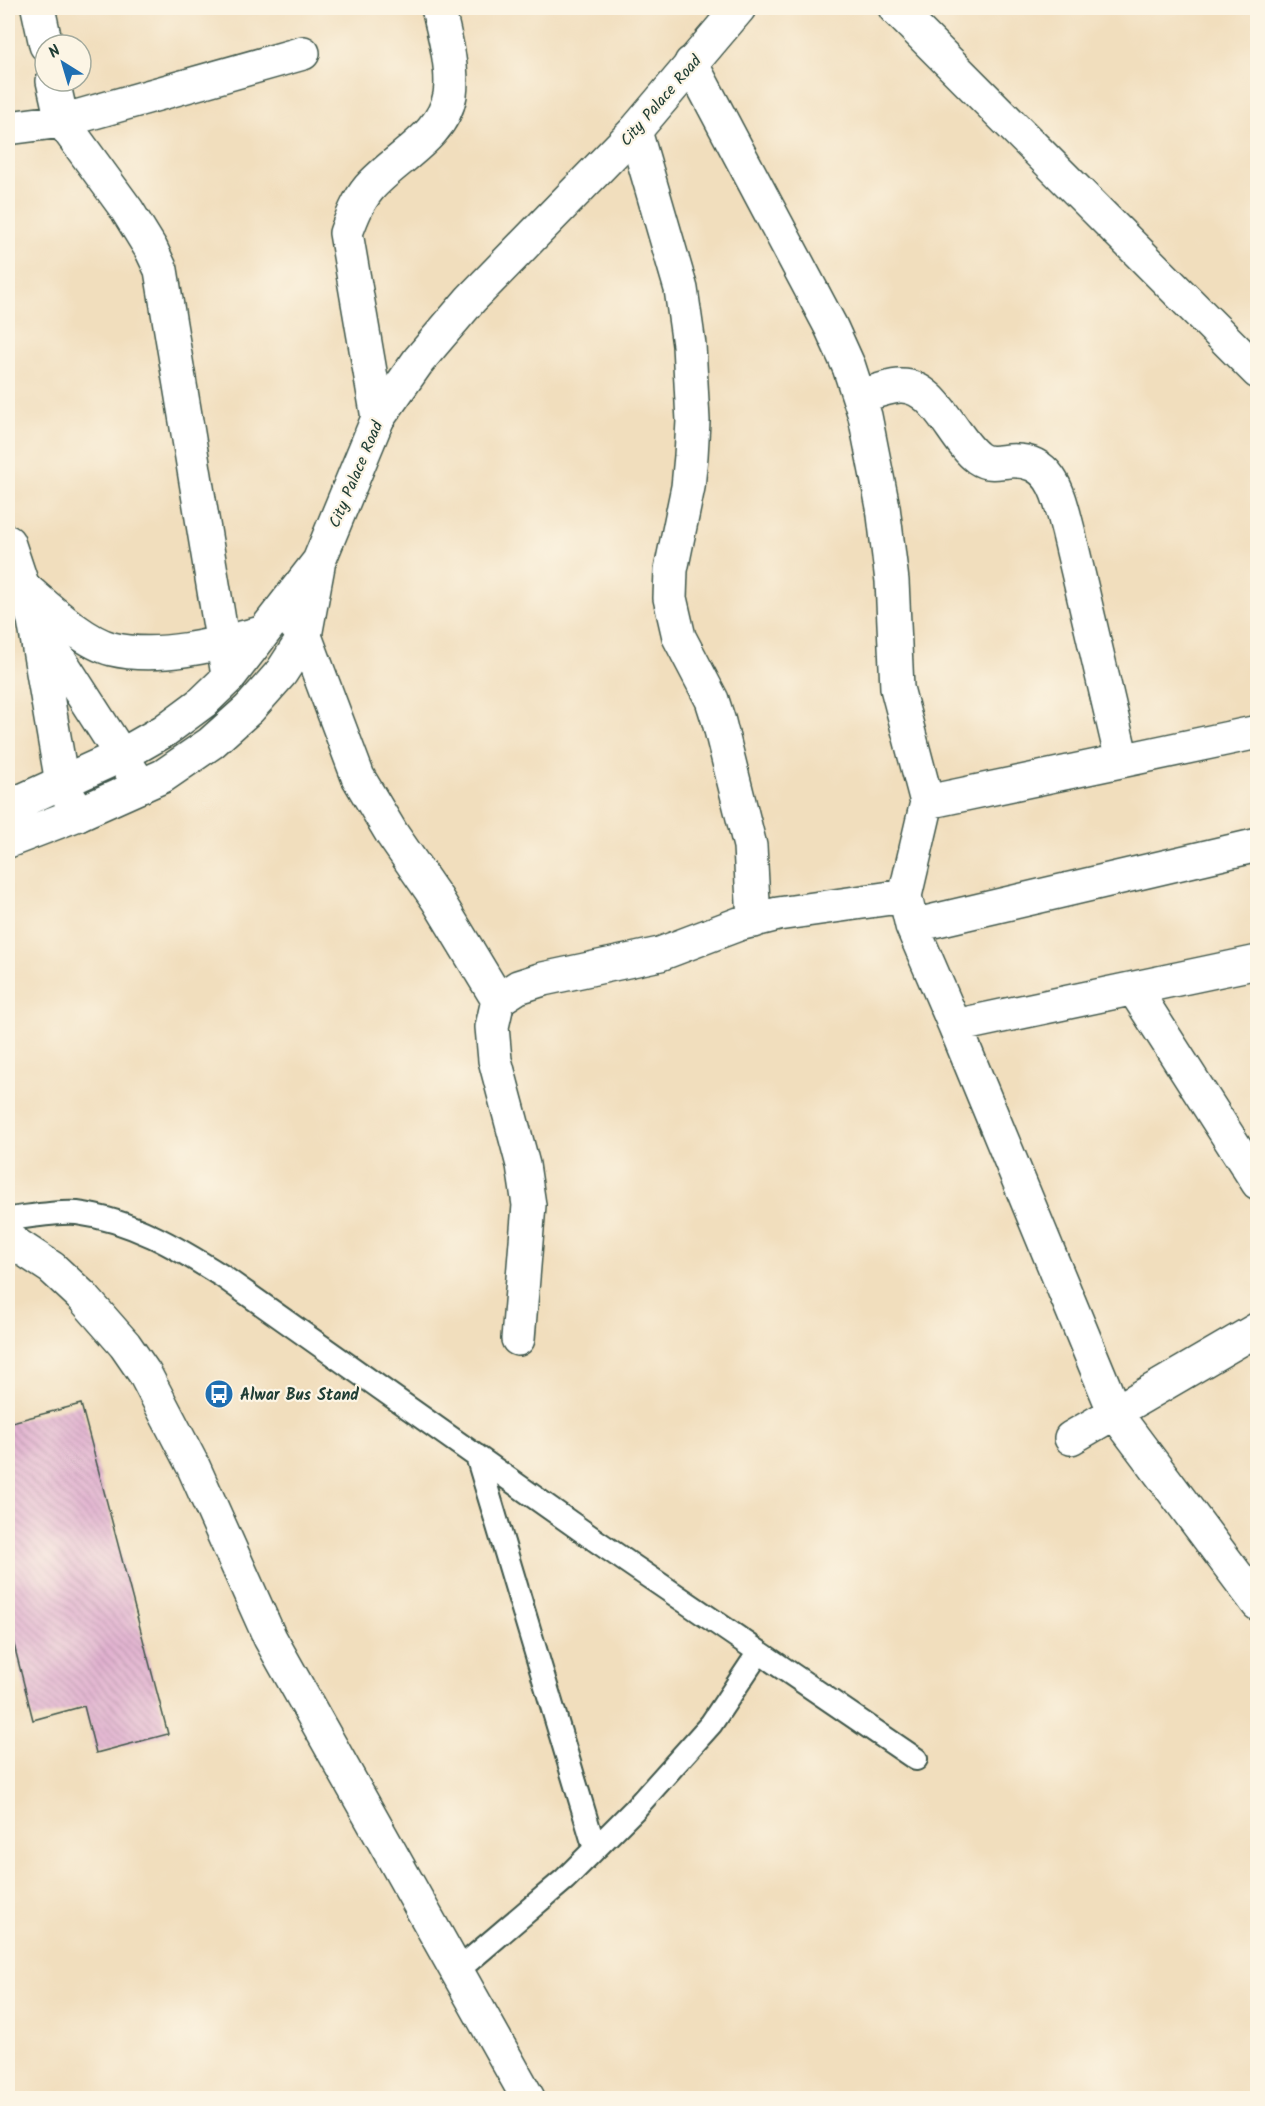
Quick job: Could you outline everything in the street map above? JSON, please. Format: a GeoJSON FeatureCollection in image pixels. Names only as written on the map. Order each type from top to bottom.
{"type":"FeatureCollection","features":[{"type":"Feature","properties":{"kind":"street"},"geometry":{"type":"LineString","coordinates":[[38,8],[43,33]]}},
{"type":"Feature","properties":{"kind":"street"},"geometry":{"type":"LineString","coordinates":[[378,418],[346,233],[355,210],[369,188],[440,120],[450,95],[446,41],[438,8]]}},
{"type":"Feature","properties":{"kind":"street","name":"City Palace Road"},"geometry":{"type":"LineString","coordinates":[[8,807],[122,755],[164,730],[203,702],[229,677],[319,561],[378,418],[419,360],[471,299],[635,131],[739,8]]}},
{"type":"Feature","properties":{"kind":"street"},"geometry":{"type":"LineString","coordinates":[[896,8],[1257,372]]}},
{"type":"Feature","properties":{"kind":"street"},"geometry":{"type":"LineString","coordinates":[[8,128],[62,120],[303,53]]}},
{"type":"Feature","properties":{"kind":"street"},"geometry":{"type":"LineString","coordinates":[[691,63],[831,327],[849,368],[865,416],[883,507],[892,581],[897,688],[927,802],[909,911],[1115,1413],[1257,1604]]}},
{"type":"Feature","properties":{"kind":"street"},"geometry":{"type":"LineString","coordinates":[[56,93],[62,120],[127,210],[161,270],[229,677]]}},
{"type":"Feature","properties":{"kind":"street"},"geometry":{"type":"LineString","coordinates":[[635,131],[681,288],[689,345],[693,421],[691,456],[671,570],[670,598],[679,637],[712,700],[719,722],[750,846],[754,921]]}},
{"type":"Feature","properties":{"kind":"street"},"geometry":{"type":"LineString","coordinates":[[859,397],[900,386],[917,389],[934,404],[975,456],[985,463],[1025,460],[1039,468],[1050,479],[1058,495],[1068,530],[1122,760]]}},
{"type":"Feature","properties":{"kind":"street"},"geometry":{"type":"LineString","coordinates":[[12,561],[76,630],[110,649],[151,654],[223,643],[261,633]]}},
{"type":"Feature","properties":{"kind":"street"},"geometry":{"type":"LineString","coordinates":[[12,561],[34,620],[62,783],[78,814]]}},
{"type":"Feature","properties":{"kind":"street"},"geometry":{"type":"LineString","coordinates":[[8,841],[78,814],[163,776],[211,743],[249,709],[281,673],[305,636],[319,561]]}},
{"type":"Feature","properties":{"kind":"street"},"geometry":{"type":"LineString","coordinates":[[281,609],[305,636],[358,777],[392,834],[437,899],[498,1000],[492,1028],[495,1060],[524,1165],[529,1205],[518,1339]]}},
{"type":"Feature","properties":{"kind":"street"},"geometry":{"type":"LineString","coordinates":[[34,620],[141,786]]}},
{"type":"Feature","properties":{"kind":"street"},"geometry":{"type":"LineString","coordinates":[[927,802],[1257,732]]}},
{"type":"Feature","properties":{"kind":"street"},"geometry":{"type":"LineString","coordinates":[[498,1000],[518,987],[543,979],[660,954],[739,924],[778,914],[909,911],[1257,845]]}},
{"type":"Feature","properties":{"kind":"street"},"geometry":{"type":"LineString","coordinates":[[955,1026],[1257,963]]}},
{"type":"Feature","properties":{"kind":"street"},"geometry":{"type":"LineString","coordinates":[[1134,988],[1257,1183]]}},
{"type":"Feature","properties":{"kind":"street"},"geometry":{"type":"LineString","coordinates":[[8,1239],[52,1268],[82,1296],[125,1345],[145,1374],[193,1466],[270,1638],[528,2098]]}},
{"type":"Feature","properties":{"kind":"street"},"geometry":{"type":"LineString","coordinates":[[1071,1438],[1257,1329]]}},
{"type":"Feature","properties":{"kind":"lane"},"geometry":{"type":"LineString","coordinates":[[8,1219],[76,1213],[126,1225],[179,1248],[232,1283],[595,1540],[916,1759]]}},
{"type":"Feature","properties":{"kind":"lane"},"geometry":{"type":"LineString","coordinates":[[477,1456],[594,1849]]}},
{"type":"Feature","properties":{"kind":"lane"},"geometry":{"type":"LineString","coordinates":[[457,1971],[565,1879],[634,1810],[711,1724],[759,1652]]}},
{"type":"Feature","properties":{"kind":"building"},"geometry":{"type":"Polygon","coordinates":[[[81,1404],[168,1734],[96,1753],[84,1706],[33,1720],[8,1621],[8,1423],[81,1404]]]}},
{"type":"Feature","properties":{"kind":"place","name":"Alwar Bus Stand"},"geometry":{"type":"Point","coordinates":[219,1394]}}]}
